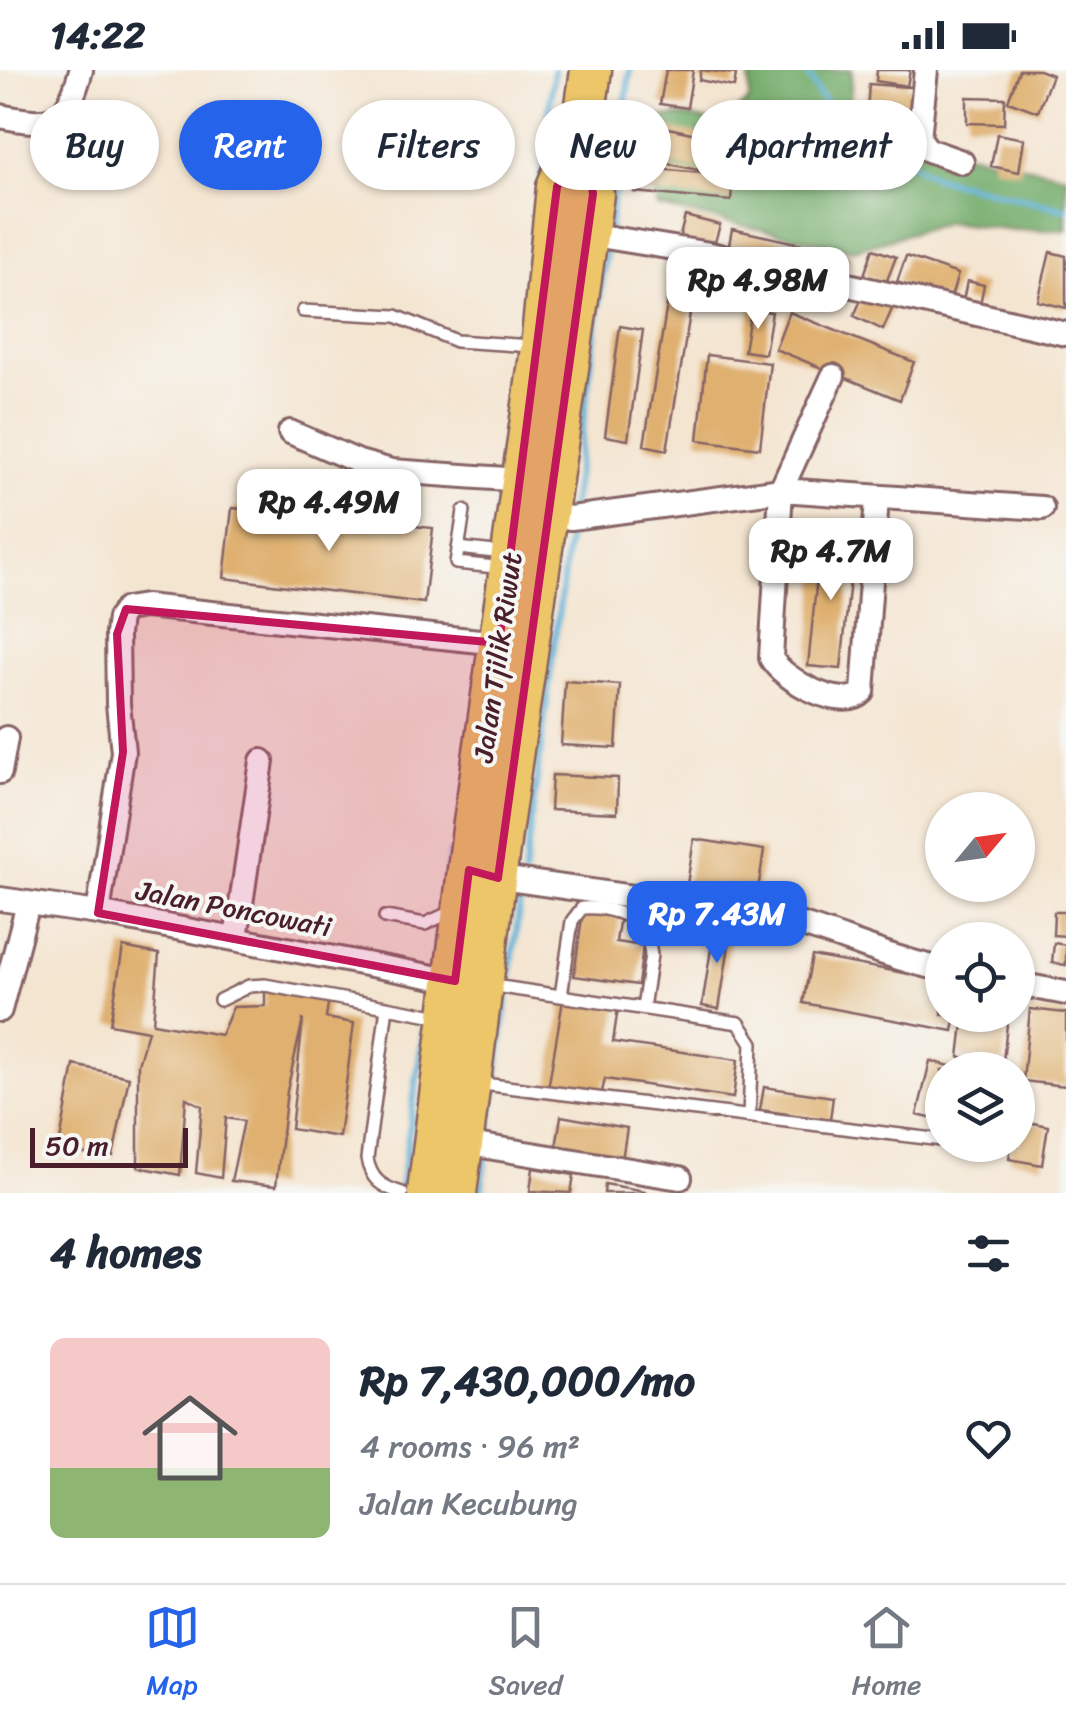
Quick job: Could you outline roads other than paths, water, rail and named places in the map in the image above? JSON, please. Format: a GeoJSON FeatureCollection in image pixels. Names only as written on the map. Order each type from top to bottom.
{"type":"FeatureCollection","features":[{"type":"Feature","properties":{"kind":"highway","name":"Jalan Tjilik Riwut"},"geometry":{"type":"LineString","coordinates":[[586,100],[590,70]]}},
{"type":"Feature","properties":{"kind":"highway","name":"Jalan Tjilik Riwut"},"geometry":{"type":"LineString","coordinates":[[428,1193],[463,995],[499,643],[541,348],[558,190]]}},
{"type":"Feature","properties":{"kind":"highway","name":"Jalan Tjilik Riwut"},"geometry":{"type":"LineString","coordinates":[[477,886],[501,833],[592,190]]}},
{"type":"Feature","properties":{"kind":"highway","name":"Jalan Tjilik Riwut"},"geometry":{"type":"LineString","coordinates":[[456,1193],[471,1082],[463,995]]}},
{"type":"Feature","properties":{"kind":"street"},"geometry":{"type":"LineString","coordinates":[[0,116],[36,124],[52,121],[70,102],[81,70]]}},
{"type":"Feature","properties":{"kind":"street"},"geometry":{"type":"LineString","coordinates":[[926,70],[919,138],[928,150],[962,162]]}},
{"type":"Feature","properties":{"kind":"street"},"geometry":{"type":"LineString","coordinates":[[587,234],[710,254],[1066,334]]}},
{"type":"Feature","properties":{"kind":"street"},"geometry":{"type":"LineString","coordinates":[[833,376],[781,490],[770,658],[791,682],[845,700],[856,699],[864,692],[877,498]]}},
{"type":"Feature","properties":{"kind":"street"},"geometry":{"type":"LineString","coordinates":[[290,432],[359,462],[392,471],[522,480]]}},
{"type":"Feature","properties":{"kind":"street"},"geometry":{"type":"LineString","coordinates":[[546,515],[571,518],[781,490],[1042,508]]}},
{"type":"Feature","properties":{"kind":"street"},"geometry":{"type":"LineString","coordinates":[[98,913],[123,752],[118,634],[119,618],[126,609],[145,606],[499,643]]}},
{"type":"Feature","properties":{"kind":"street"},"geometry":{"type":"LineString","coordinates":[[0,772],[6,738]]}},
{"type":"Feature","properties":{"kind":"street"},"geometry":{"type":"LineString","coordinates":[[236,938],[262,761]]}},
{"type":"Feature","properties":{"kind":"street"},"geometry":{"type":"LineString","coordinates":[[477,886],[778,918],[925,965]]}},
{"type":"Feature","properties":{"kind":"street","name":"Jalan Poncowati"},"geometry":{"type":"LineString","coordinates":[[0,900],[236,938],[463,995]]}},
{"type":"Feature","properties":{"kind":"street"},"geometry":{"type":"LineString","coordinates":[[0,1010],[28,904]]}},
{"type":"Feature","properties":{"kind":"street"},"geometry":{"type":"LineString","coordinates":[[1035,987],[1066,993]]}},
{"type":"Feature","properties":{"kind":"street"},"geometry":{"type":"LineString","coordinates":[[463,1142],[680,1178]]}},
{"type":"Feature","properties":{"kind":"lane"},"geometry":{"type":"LineString","coordinates":[[303,310],[396,316],[456,340],[541,348]]}},
{"type":"Feature","properties":{"kind":"lane"},"geometry":{"type":"LineString","coordinates":[[464,512],[456,563],[511,561]]}},
{"type":"Feature","properties":{"kind":"lane"},"geometry":{"type":"LineString","coordinates":[[458,548],[511,561]]}},
{"type":"Feature","properties":{"kind":"lane"},"geometry":{"type":"LineString","coordinates":[[385,917],[424,924],[477,886]]}},
{"type":"Feature","properties":{"kind":"lane"},"geometry":{"type":"LineString","coordinates":[[561,996],[572,921],[582,908],[591,907],[624,914],[647,930],[651,954],[643,1008]]}},
{"type":"Feature","properties":{"kind":"lane"},"geometry":{"type":"LineString","coordinates":[[220,1000],[249,986],[265,985],[387,1007],[463,995],[561,996],[723,1019],[738,1023],[752,1042],[749,1116]]}},
{"type":"Feature","properties":{"kind":"lane"},"geometry":{"type":"LineString","coordinates":[[387,1007],[367,1159],[369,1172],[376,1181],[402,1193]]}},
{"type":"Feature","properties":{"kind":"lane"},"geometry":{"type":"LineString","coordinates":[[471,1082],[925,1138]]}},
{"type":"Feature","properties":{"kind":"waterway"},"geometry":{"type":"LineString","coordinates":[[550,100],[554,70]]}},
{"type":"Feature","properties":{"kind":"waterway"},"geometry":{"type":"LineString","coordinates":[[609,230],[630,70]]}},
{"type":"Feature","properties":{"kind":"waterway"},"geometry":{"type":"LineString","coordinates":[[805,70],[832,116],[935,177],[1066,209]]}},
{"type":"Feature","properties":{"kind":"waterway"},"geometry":{"type":"LineString","coordinates":[[571,513],[607,243]]}},
{"type":"Feature","properties":{"kind":"waterway"},"geometry":{"type":"LineString","coordinates":[[497,514],[524,313]]}},
{"type":"Feature","properties":{"kind":"waterway"},"geometry":{"type":"LineString","coordinates":[[524,875],[570,525]]}},
{"type":"Feature","properties":{"kind":"waterway"},"geometry":{"type":"LineString","coordinates":[[400,1192],[450,853]]}},
{"type":"Feature","properties":{"kind":"waterway"},"geometry":{"type":"LineString","coordinates":[[481,1193],[522,887]]}}]}
